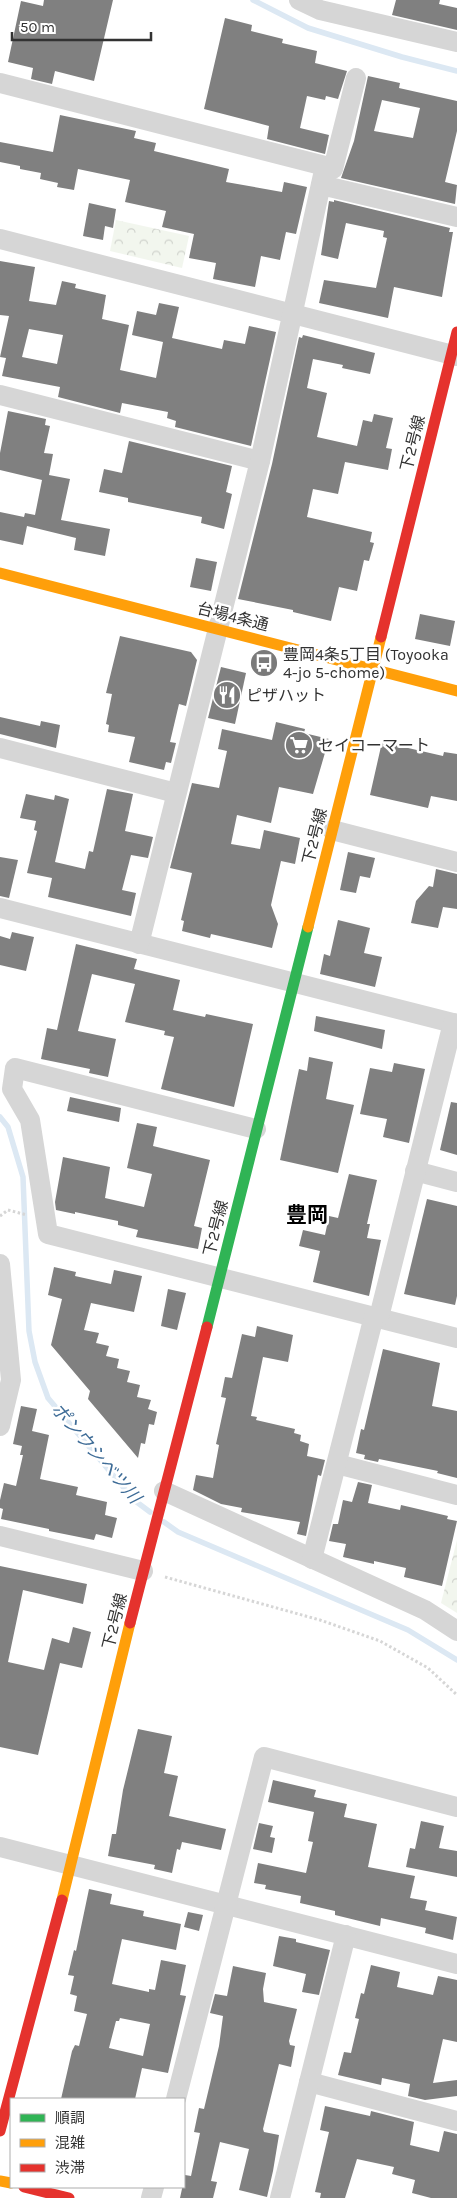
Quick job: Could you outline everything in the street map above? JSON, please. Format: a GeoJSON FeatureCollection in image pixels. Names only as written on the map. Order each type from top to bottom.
{"type":"FeatureCollection","features":[{"type":"Feature","properties":{"kind":"street"},"geometry":{"type":"LineString","coordinates":[[299,0],[320,10],[457,42]]}},
{"type":"Feature","properties":{"kind":"street"},"geometry":{"type":"LineString","coordinates":[[139,944],[260,461],[323,175],[333,169],[356,78]]}},
{"type":"Feature","properties":{"kind":"street"},"geometry":{"type":"LineString","coordinates":[[0,82],[323,175],[457,217]]}},
{"type":"Feature","properties":{"kind":"street"},"geometry":{"type":"LineString","coordinates":[[0,239],[454,355]]}},
{"type":"Feature","properties":{"kind":"street","name":"下2号線"},"geometry":{"type":"LineString","coordinates":[[0,2131],[71,1865],[143,1571],[220,1277],[373,668],[454,355],[457,332]]}},
{"type":"Feature","properties":{"kind":"street"},"geometry":{"type":"LineString","coordinates":[[0,395],[260,461]]}},
{"type":"Feature","properties":{"kind":"street","name":"台場4条通"},"geometry":{"type":"LineString","coordinates":[[0,573],[457,691]]}},
{"type":"Feature","properties":{"kind":"street"},"geometry":{"type":"LineString","coordinates":[[0,748],[176,793]]}},
{"type":"Feature","properties":{"kind":"street"},"geometry":{"type":"LineString","coordinates":[[332,830],[457,862]]}},
{"type":"Feature","properties":{"kind":"street"},"geometry":{"type":"LineString","coordinates":[[0,908],[293,984],[455,1023],[312,1559]]}},
{"type":"Feature","properties":{"kind":"street"},"geometry":{"type":"LineString","coordinates":[[256,1129],[15,1068],[12,1089],[30,1120],[48,1234],[457,1338]]}},
{"type":"Feature","properties":{"kind":"street"},"geometry":{"type":"LineString","coordinates":[[415,1172],[457,1182]]}},
{"type":"Feature","properties":{"kind":"street"},"geometry":{"type":"LineString","coordinates":[[0,1264],[6,1379],[0,1426]]}},
{"type":"Feature","properties":{"kind":"street"},"geometry":{"type":"LineString","coordinates":[[337,1464],[457,1495]]}},
{"type":"Feature","properties":{"kind":"street"},"geometry":{"type":"LineString","coordinates":[[162,1498],[312,1559],[425,1610],[457,1631]]}},
{"type":"Feature","properties":{"kind":"street"},"geometry":{"type":"LineString","coordinates":[[0,1536],[143,1571]]}},
{"type":"Feature","properties":{"kind":"street"},"geometry":{"type":"LineString","coordinates":[[176,2098],[264,1757],[457,1807]]}},
{"type":"Feature","properties":{"kind":"street"},"geometry":{"type":"LineString","coordinates":[[0,1847],[457,1964]]}},
{"type":"Feature","properties":{"kind":"street"},"geometry":{"type":"LineString","coordinates":[[280,2198],[346,1935]]}},
{"type":"Feature","properties":{"kind":"street"},"geometry":{"type":"LineString","coordinates":[[309,2082],[457,2121]]}},
{"type":"Feature","properties":{"kind":"street"},"geometry":{"type":"LineString","coordinates":[[28,2188],[69,2198]]}},
{"type":"Feature","properties":{"kind":"path"},"geometry":{"type":"LineString","coordinates":[[0,1216],[8,1210],[32,1216]]}},
{"type":"Feature","properties":{"kind":"path"},"geometry":{"type":"LineString","coordinates":[[143,1571],[320,1620],[380,1641],[428,1668],[457,1695]]}},
{"type":"Feature","properties":{"kind":"green space"},"geometry":{"type":"Polygon","coordinates":[[[116,220],[189,236],[182,268],[110,251],[116,220]]]}},
{"type":"Feature","properties":{"kind":"green space"},"geometry":{"type":"Polygon","coordinates":[[[457,1540],[457,1613],[441,1603],[457,1540]]]}},
{"type":"Feature","properties":{"kind":"building"},"geometry":{"type":"Polygon","coordinates":[[[44,0],[113,0],[94,81],[55,71],[52,84],[31,79],[33,68],[8,62],[21,1],[43,6],[44,0]]]}},
{"type":"Feature","properties":{"kind":"building"},"geometry":{"type":"Polygon","coordinates":[[[396,0],[440,0],[439,4],[457,8],[457,30],[392,15],[396,0]]]}},
{"type":"Feature","properties":{"kind":"building"},"geometry":{"type":"Polygon","coordinates":[[[225,18],[252,25],[251,31],[283,39],[282,43],[317,51],[315,63],[347,71],[338,99],[326,96],[325,100],[307,96],[300,128],[329,135],[325,154],[267,139],[269,126],[204,109],[225,18]]]}},
{"type":"Feature","properties":{"kind":"building"},"geometry":{"type":"Polygon","coordinates":[[[368,76],[400,83],[399,88],[457,101],[457,131],[445,182],[457,185],[455,204],[341,178],[354,141],[368,76]],[[382,100],[374,131],[413,138],[420,108],[382,100]]]}},
{"type":"Feature","properties":{"kind":"building"},"geometry":{"type":"Polygon","coordinates":[[[60,115],[136,131],[134,138],[156,143],[154,151],[229,169],[226,182],[282,192],[284,182],[307,187],[296,234],[286,232],[280,260],[261,256],[255,287],[213,279],[216,263],[189,258],[194,234],[162,227],[166,211],[125,202],[130,180],[78,169],[74,190],[57,187],[58,183],[40,179],[41,173],[20,169],[20,166],[0,162],[0,142],[53,152],[60,115]]]}},
{"type":"Feature","properties":{"kind":"building"},"geometry":{"type":"Polygon","coordinates":[[[334,200],[450,228],[449,232],[453,232],[442,297],[394,287],[388,318],[319,303],[324,280],[376,288],[387,238],[383,237],[384,231],[346,223],[338,259],[321,255],[329,201],[334,202],[334,200]]]}},
{"type":"Feature","properties":{"kind":"building"},"geometry":{"type":"Polygon","coordinates":[[[89,203],[116,209],[113,228],[105,226],[103,240],[83,236],[89,203]]]}},
{"type":"Feature","properties":{"kind":"building"},"geometry":{"type":"Polygon","coordinates":[[[0,261],[35,267],[29,301],[56,305],[62,281],[76,284],[75,288],[106,295],[102,319],[129,325],[120,370],[156,378],[163,342],[132,335],[137,311],[156,315],[159,303],[179,307],[172,338],[222,349],[224,340],[245,344],[249,326],[276,332],[251,446],[175,427],[176,421],[167,418],[168,412],[122,403],[120,413],[58,397],[60,387],[2,376],[6,358],[0,357],[9,316],[0,315],[0,261]],[[29,329],[22,357],[57,364],[63,335],[29,329]]]}},
{"type":"Feature","properties":{"kind":"building"},"geometry":{"type":"Polygon","coordinates":[[[303,335],[375,353],[370,374],[342,368],[343,365],[313,359],[307,388],[327,393],[317,437],[357,446],[363,420],[372,422],[374,414],[393,418],[386,448],[392,449],[388,470],[345,462],[338,494],[313,489],[307,517],[372,532],[370,542],[374,543],[369,561],[364,560],[357,591],[339,587],[331,621],[293,612],[293,610],[238,599],[272,464],[299,337],[302,338],[303,335]]]}},
{"type":"Feature","properties":{"kind":"building"},"geometry":{"type":"Polygon","coordinates":[[[8,411],[46,419],[45,425],[50,426],[44,453],[53,454],[49,475],[70,479],[61,520],[110,529],[105,556],[74,550],[76,538],[27,526],[23,545],[0,540],[0,512],[24,517],[25,513],[35,515],[42,480],[0,470],[0,453],[8,411]]]}},
{"type":"Feature","properties":{"kind":"building"},"geometry":{"type":"Polygon","coordinates":[[[129,441],[232,466],[226,492],[232,494],[224,529],[201,523],[202,517],[128,502],[128,498],[99,492],[104,469],[122,473],[129,441]]]}},
{"type":"Feature","properties":{"kind":"building"},"geometry":{"type":"Polygon","coordinates":[[[196,558],[217,562],[211,591],[190,587],[196,558]]]}},
{"type":"Feature","properties":{"kind":"building"},"geometry":{"type":"Polygon","coordinates":[[[420,614],[455,621],[450,646],[415,639],[420,614]]]}},
{"type":"Feature","properties":{"kind":"building"},"geometry":{"type":"Polygon","coordinates":[[[120,636],[191,652],[197,660],[186,706],[179,704],[170,742],[176,743],[171,763],[166,762],[164,770],[129,762],[135,737],[108,732],[109,725],[106,724],[112,694],[106,693],[120,636]]]}},
{"type":"Feature","properties":{"kind":"building","name":"ピザハット"},"geometry":{"type":"Polygon","coordinates":[[[221,667],[246,673],[235,724],[208,718],[221,667]]]}},
{"type":"Feature","properties":{"kind":"building"},"geometry":{"type":"Polygon","coordinates":[[[0,717],[40,726],[41,721],[60,725],[56,748],[0,734],[0,717]]]}},
{"type":"Feature","properties":{"kind":"building"},"geometry":{"type":"Polygon","coordinates":[[[276,722],[305,729],[304,733],[329,739],[313,794],[279,787],[271,823],[237,815],[231,844],[260,849],[264,830],[300,838],[295,864],[281,861],[271,905],[278,924],[272,948],[211,934],[210,938],[182,931],[184,921],[181,920],[192,873],[170,868],[192,783],[219,788],[227,751],[218,749],[222,729],[272,740],[276,722]]]}},
{"type":"Feature","properties":{"kind":"building"},"geometry":{"type":"Polygon","coordinates":[[[382,742],[443,756],[444,752],[457,754],[457,801],[431,796],[428,808],[370,795],[382,742]]]}},
{"type":"Feature","properties":{"kind":"building"},"geometry":{"type":"Polygon","coordinates":[[[107,789],[133,794],[125,831],[153,837],[148,858],[131,855],[122,890],[136,893],[131,916],[48,897],[52,878],[27,873],[37,831],[34,830],[36,821],[20,818],[26,794],[54,800],[55,795],[69,799],[55,862],[85,869],[89,851],[93,852],[107,789]]]}},
{"type":"Feature","properties":{"kind":"building"},"geometry":{"type":"Polygon","coordinates":[[[348,852],[375,858],[370,878],[360,876],[356,893],[340,890],[348,852]]]}},
{"type":"Feature","properties":{"kind":"building"},"geometry":{"type":"Polygon","coordinates":[[[0,857],[18,860],[9,898],[0,896],[0,857]]]}},
{"type":"Feature","properties":{"kind":"building"},"geometry":{"type":"Polygon","coordinates":[[[436,869],[457,874],[457,909],[443,907],[438,928],[411,923],[416,901],[429,886],[433,887],[436,869]]]}},
{"type":"Feature","properties":{"kind":"building"},"geometry":{"type":"Polygon","coordinates":[[[338,920],[370,928],[364,953],[382,957],[375,987],[320,974],[324,954],[330,956],[338,920]]]}},
{"type":"Feature","properties":{"kind":"building"},"geometry":{"type":"Polygon","coordinates":[[[12,932],[34,937],[26,971],[0,965],[0,936],[10,939],[12,932]]]}},
{"type":"Feature","properties":{"kind":"building"},"geometry":{"type":"Polygon","coordinates":[[[76,944],[137,959],[134,969],[180,980],[173,1010],[205,1017],[206,1014],[253,1024],[234,1107],[161,1089],[174,1037],[164,1035],[165,1031],[125,1022],[135,984],[92,974],[78,1031],[116,1039],[108,1077],[89,1073],[90,1069],[41,1059],[47,1028],[57,1030],[76,944]]]}},
{"type":"Feature","properties":{"kind":"building"},"geometry":{"type":"Polygon","coordinates":[[[316,1016],[385,1030],[382,1049],[314,1031],[316,1016]]]}},
{"type":"Feature","properties":{"kind":"building"},"geometry":{"type":"Polygon","coordinates":[[[309,1057],[333,1062],[326,1099],[354,1105],[338,1173],[280,1160],[299,1069],[307,1071],[309,1057]]]}},
{"type":"Feature","properties":{"kind":"building"},"geometry":{"type":"Polygon","coordinates":[[[394,1063],[425,1069],[409,1143],[383,1137],[387,1119],[360,1114],[370,1068],[392,1072],[394,1063]]]}},
{"type":"Feature","properties":{"kind":"building"},"geometry":{"type":"Polygon","coordinates":[[[70,1097],[121,1108],[119,1122],[67,1111],[70,1097]]]}},
{"type":"Feature","properties":{"kind":"building"},"geometry":{"type":"Polygon","coordinates":[[[451,1102],[457,1103],[457,1155],[440,1150],[451,1102]]]}},
{"type":"Feature","properties":{"kind":"building"},"geometry":{"type":"Polygon","coordinates":[[[137,1123],[157,1127],[153,1146],[210,1160],[194,1226],[202,1228],[198,1249],[136,1237],[138,1230],[118,1225],[118,1221],[56,1210],[55,1202],[63,1157],[110,1167],[105,1198],[144,1207],[152,1174],[127,1168],[137,1123]]]}},
{"type":"Feature","properties":{"kind":"building"},"geometry":{"type":"Polygon","coordinates":[[[349,1174],[377,1180],[367,1224],[370,1224],[367,1238],[381,1240],[369,1296],[313,1282],[320,1251],[299,1246],[303,1230],[325,1235],[329,1216],[338,1218],[349,1174]]]}},
{"type":"Feature","properties":{"kind":"building"},"geometry":{"type":"Polygon","coordinates":[[[427,1199],[457,1206],[457,1296],[455,1305],[404,1294],[427,1199]]]}},
{"type":"Feature","properties":{"kind":"building"},"geometry":{"type":"Polygon","coordinates":[[[54,1267],[76,1272],[75,1276],[111,1284],[114,1270],[142,1276],[134,1312],[91,1303],[84,1330],[99,1333],[96,1343],[109,1346],[106,1356],[119,1359],[117,1368],[130,1371],[127,1382],[140,1385],[137,1397],[151,1400],[148,1409],[157,1412],[154,1425],[149,1424],[145,1444],[141,1443],[138,1458],[88,1399],[90,1391],[51,1345],[62,1299],[48,1295],[54,1267]]]}},
{"type":"Feature","properties":{"kind":"building"},"geometry":{"type":"Polygon","coordinates":[[[168,1289],[186,1293],[177,1330],[161,1326],[168,1289]]]}},
{"type":"Feature","properties":{"kind":"building"},"geometry":{"type":"Polygon","coordinates":[[[257,1326],[293,1335],[288,1362],[263,1357],[251,1416],[257,1417],[256,1420],[295,1429],[294,1433],[301,1435],[300,1441],[309,1444],[307,1456],[325,1460],[321,1476],[318,1475],[306,1536],[297,1534],[300,1522],[241,1512],[242,1508],[221,1504],[193,1490],[196,1475],[213,1478],[219,1445],[216,1444],[226,1398],[221,1397],[225,1377],[232,1378],[242,1334],[255,1337],[257,1326]]]}},
{"type":"Feature","properties":{"kind":"building"},"geometry":{"type":"Polygon","coordinates":[[[383,1349],[440,1363],[432,1406],[457,1411],[457,1478],[437,1473],[438,1471],[379,1459],[378,1462],[364,1459],[365,1455],[356,1453],[361,1429],[364,1430],[383,1349]]]}},
{"type":"Feature","properties":{"kind":"building"},"geometry":{"type":"Polygon","coordinates":[[[21,1406],[37,1409],[32,1431],[49,1435],[40,1479],[78,1487],[76,1495],[107,1502],[105,1515],[117,1518],[112,1538],[96,1534],[94,1540],[1,1519],[3,1509],[0,1508],[0,1500],[4,1483],[16,1486],[23,1455],[20,1455],[22,1446],[13,1444],[21,1406]]]}},
{"type":"Feature","properties":{"kind":"building"},"geometry":{"type":"Polygon","coordinates":[[[358,1482],[372,1485],[368,1503],[400,1510],[401,1505],[448,1516],[447,1519],[457,1521],[442,1586],[404,1577],[406,1568],[374,1561],[374,1564],[343,1557],[346,1544],[329,1541],[333,1524],[338,1524],[343,1500],[352,1502],[358,1482]]]}},
{"type":"Feature","properties":{"kind":"building"},"geometry":{"type":"Polygon","coordinates":[[[0,1566],[87,1584],[83,1604],[23,1590],[8,1662],[44,1670],[52,1638],[69,1643],[73,1627],[91,1632],[82,1668],[60,1663],[38,1755],[0,1747],[0,1566]]]}},
{"type":"Feature","properties":{"kind":"building"},"geometry":{"type":"Polygon","coordinates":[[[138,1729],[172,1736],[164,1773],[178,1776],[169,1816],[226,1829],[221,1850],[182,1842],[180,1850],[177,1849],[172,1873],[154,1869],[155,1865],[108,1856],[112,1834],[116,1834],[123,1790],[138,1729]]]}},
{"type":"Feature","properties":{"kind":"building"},"geometry":{"type":"Polygon","coordinates":[[[273,1780],[316,1790],[314,1797],[347,1804],[344,1817],[377,1824],[368,1867],[415,1876],[410,1898],[427,1901],[425,1910],[457,1917],[453,1940],[425,1933],[426,1928],[381,1918],[380,1926],[335,1915],[335,1911],[300,1903],[301,1896],[265,1889],[266,1885],[254,1883],[258,1863],[306,1873],[313,1842],[308,1841],[314,1812],[268,1802],[273,1780]]]}},
{"type":"Feature","properties":{"kind":"building"},"geometry":{"type":"Polygon","coordinates":[[[421,1821],[444,1826],[439,1848],[457,1851],[457,1877],[406,1867],[410,1848],[415,1849],[421,1821]]]}},
{"type":"Feature","properties":{"kind":"building"},"geometry":{"type":"Polygon","coordinates":[[[259,1823],[273,1826],[270,1837],[275,1838],[272,1853],[253,1849],[259,1823]]]}},
{"type":"Feature","properties":{"kind":"building"},"geometry":{"type":"Polygon","coordinates":[[[89,1889],[112,1894],[110,1904],[144,1911],[143,1916],[181,1924],[176,1950],[122,1939],[112,1984],[149,1992],[149,1989],[155,1990],[161,1960],[186,1965],[180,1995],[186,1996],[168,2073],[142,2068],[135,2098],[61,2098],[72,2051],[75,2045],[79,2046],[87,2014],[74,2011],[77,1996],[70,1994],[74,1976],[68,1975],[74,1950],[76,1951],[89,1889]],[[120,2018],[119,2021],[116,2021],[109,2048],[143,2056],[150,2024],[120,2018]]]}},
{"type":"Feature","properties":{"kind":"building"},"geometry":{"type":"Polygon","coordinates":[[[188,1912],[203,1915],[199,1931],[184,1927],[188,1912]]]}},
{"type":"Feature","properties":{"kind":"building"},"geometry":{"type":"Polygon","coordinates":[[[279,1936],[296,1939],[296,1942],[330,1950],[319,1995],[302,1992],[306,1974],[273,1966],[279,1936]]]}},
{"type":"Feature","properties":{"kind":"building"},"geometry":{"type":"Polygon","coordinates":[[[371,1965],[400,1972],[397,1987],[433,1995],[438,1976],[457,1980],[457,2042],[443,2039],[433,2083],[457,2080],[457,2096],[425,2100],[408,2096],[410,2084],[382,2078],[381,2085],[338,2075],[344,2052],[351,2053],[359,2019],[355,2018],[361,1993],[364,1994],[371,1965]]]}},
{"type":"Feature","properties":{"kind":"building"},"geometry":{"type":"Polygon","coordinates":[[[233,1966],[266,1973],[263,1989],[264,2002],[297,2009],[289,2041],[290,2045],[295,2046],[291,2067],[279,2064],[263,2129],[264,2132],[279,2135],[267,2197],[239,2190],[249,2149],[220,2142],[211,2181],[217,2182],[213,2198],[180,2198],[182,2188],[185,2188],[185,2175],[191,2176],[200,2133],[194,2132],[199,2108],[204,2109],[219,2046],[223,2016],[210,2013],[215,1994],[227,1996],[233,1966]]]}},
{"type":"Feature","properties":{"kind":"building"},"geometry":{"type":"Polygon","coordinates":[[[325,2106],[370,2116],[371,2111],[414,2122],[410,2145],[439,2152],[444,2131],[457,2134],[457,2198],[431,2198],[412,2193],[415,2180],[392,2174],[394,2167],[357,2159],[345,2198],[320,2198],[321,2193],[315,2192],[329,2132],[320,2130],[325,2106]]]}},
{"type":"Feature","properties":{"kind":"waterway"},"geometry":{"type":"LineString","coordinates":[[253,0],[308,28],[402,57],[457,71]]}},
{"type":"Feature","properties":{"kind":"waterway","name":"ポンウシベツ川"},"geometry":{"type":"LineString","coordinates":[[0,1117],[8,1127],[23,1177],[29,1331],[35,1362],[48,1398],[134,1500],[150,1512]]}},
{"type":"Feature","properties":{"kind":"waterway","name":"ポンウシベツ川"},"geometry":{"type":"LineString","coordinates":[[164,1522],[178,1532],[408,1630],[457,1660]]}},
{"type":"Feature","properties":{"kind":"traffic: fast"},"geometry":{"type":"LineString","coordinates":[[207,1327],[308,927]]}},
{"type":"Feature","properties":{"kind":"traffic: slow"},"geometry":{"type":"LineString","coordinates":[[0,573],[457,691]]}},
{"type":"Feature","properties":{"kind":"traffic: slow"},"geometry":{"type":"LineString","coordinates":[[308,927],[381,637]]}},
{"type":"Feature","properties":{"kind":"traffic: slow"},"geometry":{"type":"LineString","coordinates":[[62,1900],[130,1623]]}},
{"type":"Feature","properties":{"kind":"traffic: slow"},"geometry":{"type":"LineString","coordinates":[[0,2181],[10,2183]]}},
{"type":"Feature","properties":{"kind":"traffic: jam"},"geometry":{"type":"LineString","coordinates":[[381,637],[457,332]]}},
{"type":"Feature","properties":{"kind":"traffic: jam"},"geometry":{"type":"LineString","coordinates":[[130,1623],[207,1327]]}},
{"type":"Feature","properties":{"kind":"traffic: jam"},"geometry":{"type":"LineString","coordinates":[[0,2131],[62,1900]]}},
{"type":"Feature","properties":{"kind":"traffic: jam"},"geometry":{"type":"LineString","coordinates":[[28,2188],[69,2198]]}},
{"type":"Feature","properties":{"kind":"place","name":"豊岡4条5丁目 (Toyooka 4-jo 5-chome)"},"geometry":{"type":"Point","coordinates":[264,663]}},
{"type":"Feature","properties":{"kind":"place","name":"ピザハット"},"geometry":{"type":"Point","coordinates":[227,695]}},
{"type":"Feature","properties":{"kind":"place","name":"セイコーマート"},"geometry":{"type":"Point","coordinates":[299,745]}},
{"type":"Feature","properties":{"kind":"district","name":"豊岡"},"geometry":{"type":"Point","coordinates":[307,1215]}}]}
